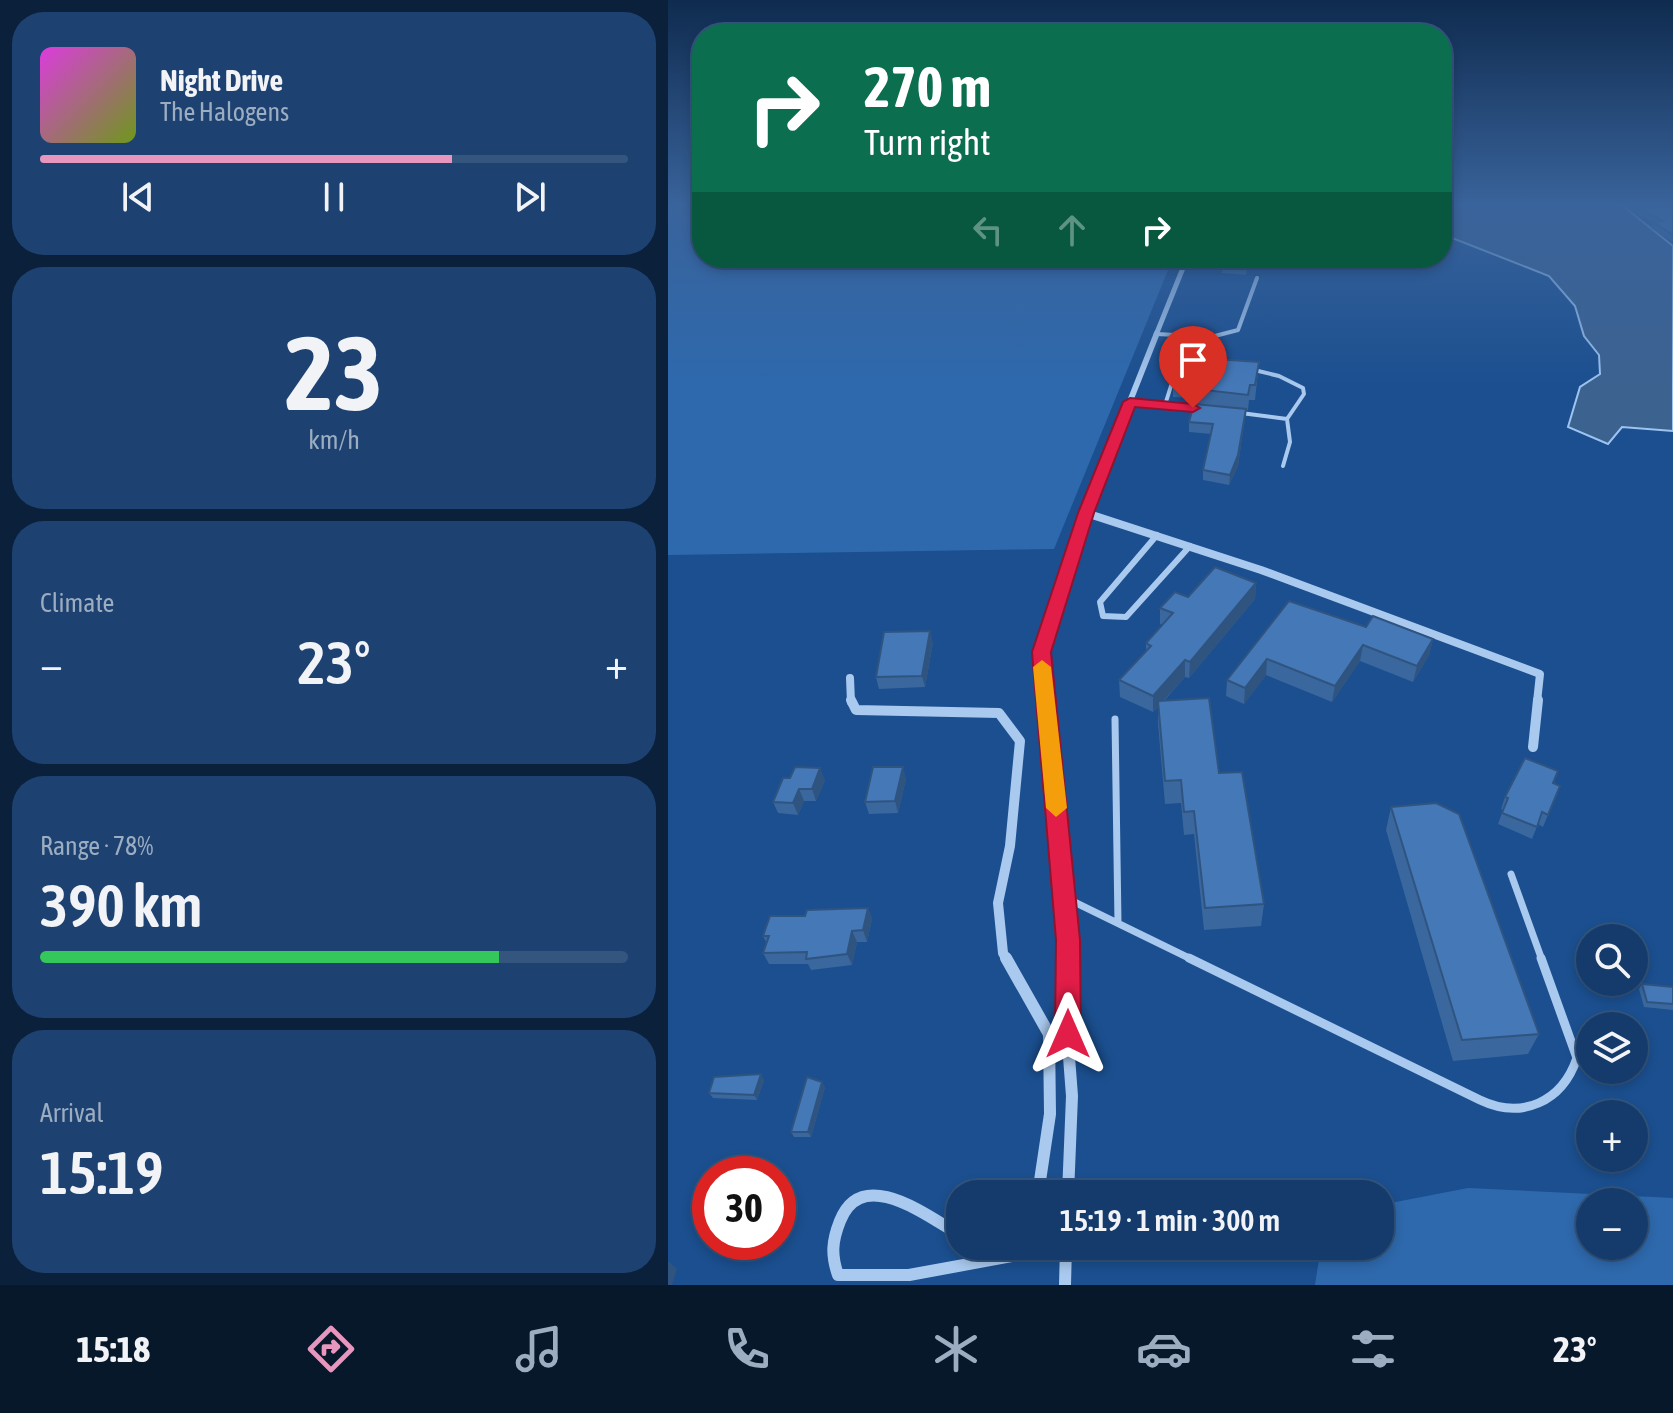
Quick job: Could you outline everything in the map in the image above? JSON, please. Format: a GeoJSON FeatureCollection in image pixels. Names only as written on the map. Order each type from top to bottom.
{"type":"FeatureCollection","features":[{"type":"Feature","properties":{"kind":"street"},"geometry":{"type":"LineString","coordinates":[[1069,1180],[1072,1096],[1068,1034],[1069,962],[1041,652],[1086,513],[1183,268]]}},
{"type":"Feature","properties":{"kind":"street"},"geometry":{"type":"LineString","coordinates":[[1086,513],[1190,546],[1540,674],[1533,747]]}},
{"type":"Feature","properties":{"kind":"street"},"geometry":{"type":"LineString","coordinates":[[850,678],[851,705],[856,710],[999,713],[1012,726],[1020,741],[1010,846],[998,903],[1003,953],[1049,1034],[1050,1114],[1040,1180]]}},
{"type":"Feature","properties":{"kind":"street"},"geometry":{"type":"LineString","coordinates":[[1049,1034],[1068,1034]]}},
{"type":"Feature","properties":{"kind":"street"},"geometry":{"type":"LineString","coordinates":[[946,1227],[887,1194],[857,1199],[845,1208],[831,1255],[838,1275],[856,1282],[936,1276],[987,1260]]}},
{"type":"Feature","properties":{"kind":"street"},"geometry":{"type":"LineString","coordinates":[[1065,1285],[1066,1260]]}},
{"type":"Feature","properties":{"kind":"lane"},"geometry":{"type":"LineString","coordinates":[[1157,334],[1211,337],[1238,330],[1257,278]]}},
{"type":"Feature","properties":{"kind":"lane"},"geometry":{"type":"LineString","coordinates":[[1165,405],[1175,373],[1187,368]]}},
{"type":"Feature","properties":{"kind":"lane"},"geometry":{"type":"LineString","coordinates":[[1245,368],[1279,376],[1303,388],[1304,394],[1287,419]]}},
{"type":"Feature","properties":{"kind":"lane"},"geometry":{"type":"LineString","coordinates":[[1130,402],[1207,410]]}},
{"type":"Feature","properties":{"kind":"lane"},"geometry":{"type":"LineString","coordinates":[[1236,412],[1287,419]]}},
{"type":"Feature","properties":{"kind":"lane"},"geometry":{"type":"LineString","coordinates":[[1283,466],[1289,451],[1291,429],[1287,419]]}},
{"type":"Feature","properties":{"kind":"lane"},"geometry":{"type":"LineString","coordinates":[[1157,535],[1100,602],[1103,616],[1126,617],[1190,546]]}},
{"type":"Feature","properties":{"kind":"lane"},"geometry":{"type":"LineString","coordinates":[[1115,719],[1118,923]]}},
{"type":"Feature","properties":{"kind":"lane"},"geometry":{"type":"LineString","coordinates":[[1064,897],[1459,1090],[1500,1108],[1521,1109],[1551,1099],[1573,1075],[1577,1058],[1511,874]]}},
{"type":"Feature","properties":{"kind":"shaded area"},"geometry":{"type":"Polygon","coordinates":[[[668,266],[1169,268],[1054,549],[668,555],[668,266]]]}},
{"type":"Feature","properties":{"kind":"shaded area"},"geometry":{"type":"Polygon","coordinates":[[[1523,266],[1673,266],[1673,431],[1622,427],[1608,444],[1568,427],[1580,387],[1600,374],[1599,355],[1584,336],[1575,306],[1549,276],[1523,266]]]}},
{"type":"Feature","properties":{"kind":"shaded area"},"geometry":{"type":"Polygon","coordinates":[[[1468,1188],[1576,1193],[1576,1260],[1648,1260],[1648,1197],[1673,1198],[1673,1285],[1315,1285],[1319,1260],[1394,1260],[1394,1202],[1468,1188]]]}},
{"type":"Feature","properties":{"kind":"building"},"geometry":{"type":"Polygon","coordinates":[[[1193,359],[1259,362],[1255,385],[1250,385],[1248,395],[1196,389],[1198,384],[1173,382],[1179,363],[1192,364],[1193,359]]]}},
{"type":"Feature","properties":{"kind":"building"},"geometry":{"type":"Polygon","coordinates":[[[1194,404],[1246,409],[1238,455],[1230,475],[1203,470],[1213,424],[1189,422],[1194,404]]]}},
{"type":"Feature","properties":{"kind":"building"},"geometry":{"type":"Polygon","coordinates":[[[1215,567],[1256,583],[1190,662],[1185,660],[1153,696],[1119,680],[1151,646],[1146,643],[1173,613],[1160,608],[1175,592],[1188,597],[1215,567]]]}},
{"type":"Feature","properties":{"kind":"building"},"geometry":{"type":"Polygon","coordinates":[[[1289,601],[1366,627],[1373,616],[1433,639],[1417,666],[1363,645],[1335,686],[1267,659],[1245,688],[1227,680],[1289,601]]]}},
{"type":"Feature","properties":{"kind":"building"},"geometry":{"type":"Polygon","coordinates":[[[930,631],[922,676],[876,677],[884,632],[930,631]]]}},
{"type":"Feature","properties":{"kind":"building"},"geometry":{"type":"Polygon","coordinates":[[[1209,698],[1219,773],[1242,772],[1264,904],[1205,908],[1194,811],[1184,812],[1181,780],[1165,781],[1158,701],[1209,698]]]}},
{"type":"Feature","properties":{"kind":"building"},"geometry":{"type":"Polygon","coordinates":[[[1525,758],[1558,771],[1553,783],[1560,786],[1548,815],[1542,812],[1537,827],[1502,813],[1508,798],[1505,797],[1525,758]]]}},
{"type":"Feature","properties":{"kind":"building"},"geometry":{"type":"Polygon","coordinates":[[[795,767],[820,768],[812,789],[799,789],[793,803],[773,802],[783,778],[790,778],[795,767]]]}},
{"type":"Feature","properties":{"kind":"building"},"geometry":{"type":"Polygon","coordinates":[[[873,767],[903,767],[895,801],[865,802],[873,767]]]}},
{"type":"Feature","properties":{"kind":"building"},"geometry":{"type":"Polygon","coordinates":[[[1436,803],[1459,814],[1539,1034],[1462,1040],[1391,807],[1436,803]]]}},
{"type":"Feature","properties":{"kind":"building"},"geometry":{"type":"Polygon","coordinates":[[[868,908],[863,930],[852,931],[847,954],[806,959],[807,952],[763,953],[769,936],[763,936],[770,916],[805,916],[807,910],[868,908]]]}},
{"type":"Feature","properties":{"kind":"building"},"geometry":{"type":"Polygon","coordinates":[[[1648,985],[1673,987],[1673,1004],[1647,1002],[1648,985]]]}},
{"type":"Feature","properties":{"kind":"building"},"geometry":{"type":"Polygon","coordinates":[[[761,1074],[754,1095],[709,1093],[714,1077],[761,1074]]]}},
{"type":"Feature","properties":{"kind":"building"},"geometry":{"type":"Polygon","coordinates":[[[807,1077],[822,1082],[808,1132],[791,1132],[807,1077]]]}},
{"type":"Feature","properties":{"kind":"slow traffic"},"geometry":{"type":"LineString","coordinates":[[1042,667],[1056,808]]}},
{"type":"Feature","properties":{"kind":"route"},"geometry":{"type":"LineString","coordinates":[[1068,1034],[1068,940],[1041,652],[1086,513],[1130,402],[1193,408]]}}]}
